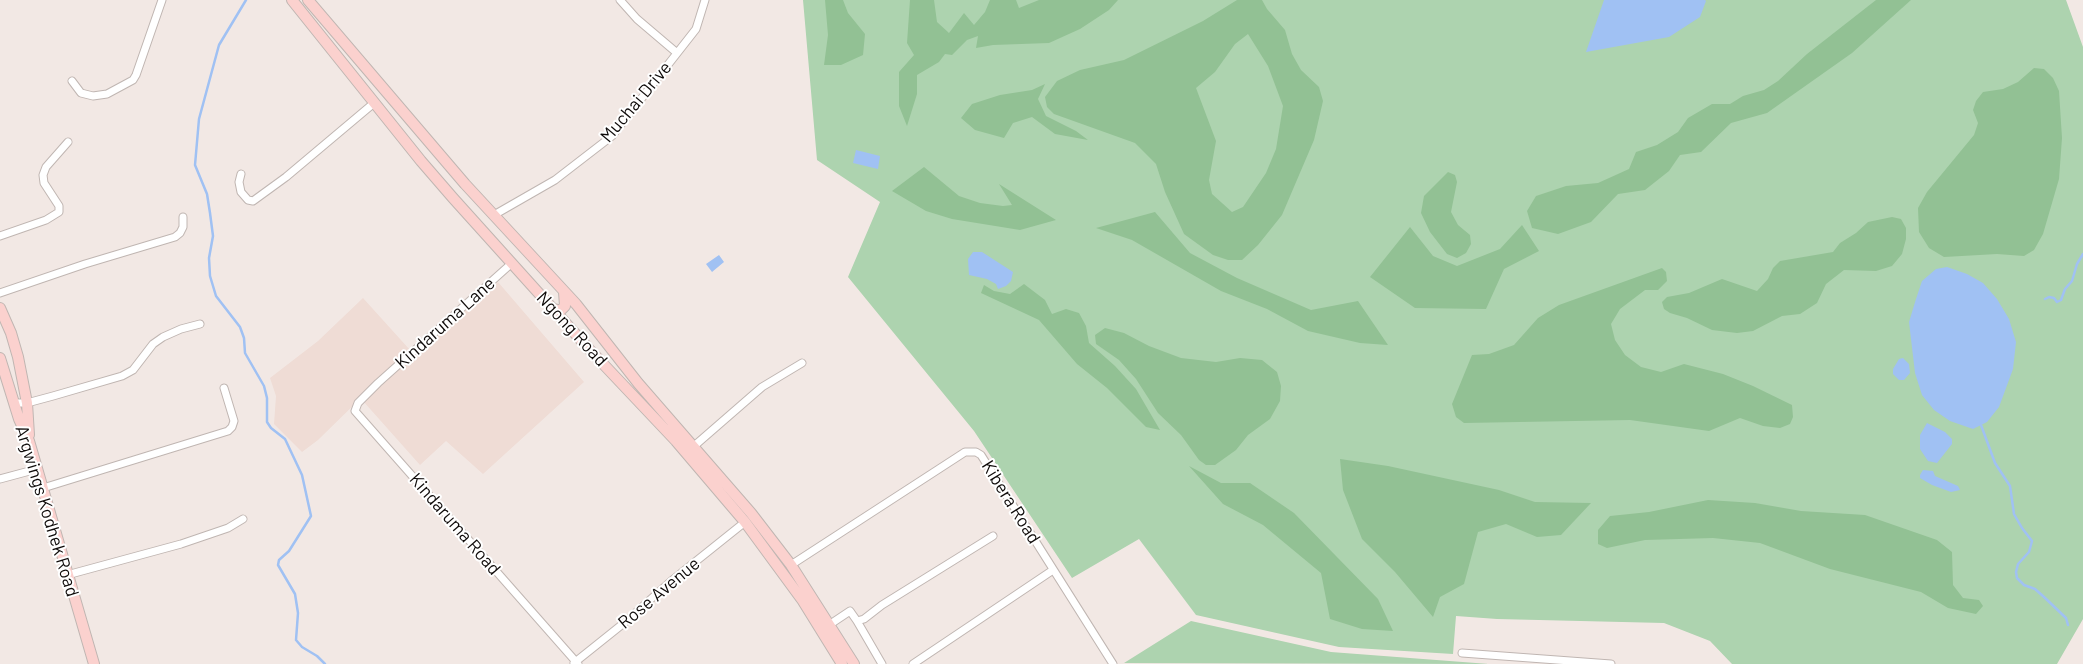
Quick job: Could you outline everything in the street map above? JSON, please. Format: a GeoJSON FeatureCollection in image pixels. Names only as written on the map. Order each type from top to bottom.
{"type":"FeatureCollection","features":[{"type":"Feature","properties":{"kind":"main road","name":"Ngong Road"},"geometry":{"type":"LineString","coordinates":[[292,0],[453,198],[676,441],[745,522],[803,601],[842,664]]}},
{"type":"Feature","properties":{"kind":"main road","name":"Ngong Road"},"geometry":{"type":"LineString","coordinates":[[308,0],[466,184],[576,304],[638,383],[751,513],[791,565],[854,664]]}},
{"type":"Feature","properties":{"kind":"main road"},"geometry":{"type":"LineString","coordinates":[[453,198],[450,188],[451,183],[458,180],[466,184]]}},
{"type":"Feature","properties":{"kind":"main road"},"geometry":{"type":"LineString","coordinates":[[554,309],[560,311],[565,306],[564,292]]}},
{"type":"Feature","properties":{"kind":"main road"},"geometry":{"type":"LineString","coordinates":[[0,308],[11,333],[18,357],[27,403],[29,441]]}},
{"type":"Feature","properties":{"kind":"main road","name":"Argwings Kodhek Road"},"geometry":{"type":"LineString","coordinates":[[0,358],[14,403],[29,441],[94,664]]}},
{"type":"Feature","properties":{"kind":"street"},"geometry":{"type":"LineString","coordinates":[[72,81],[81,93],[101,96],[127,84],[136,75],[162,0]]}},
{"type":"Feature","properties":{"kind":"street"},"geometry":{"type":"LineString","coordinates":[[620,0],[637,19],[677,53]]}},
{"type":"Feature","properties":{"kind":"street","name":"Muchai Drive"},"geometry":{"type":"LineString","coordinates":[[494,215],[555,180],[612,136],[696,29],[705,0]]}},
{"type":"Feature","properties":{"kind":"street"},"geometry":{"type":"LineString","coordinates":[[241,174],[239,182],[241,192],[248,200],[253,201],[286,177],[374,103]]}},
{"type":"Feature","properties":{"kind":"street"},"geometry":{"type":"LineString","coordinates":[[0,236],[46,220],[59,212],[59,206],[44,183],[43,175],[46,167],[68,142]]}},
{"type":"Feature","properties":{"kind":"street"},"geometry":{"type":"LineString","coordinates":[[0,293],[85,264],[175,237],[183,227],[183,217]]}},
{"type":"Feature","properties":{"kind":"street","name":"Kindaruma Lane"},"geometry":{"type":"LineString","coordinates":[[378,384],[512,263]]}},
{"type":"Feature","properties":{"kind":"street"},"geometry":{"type":"LineString","coordinates":[[14,403],[27,403],[122,376],[133,370],[153,344],[163,337],[181,329],[200,324]]}},
{"type":"Feature","properties":{"kind":"street"},"geometry":{"type":"LineString","coordinates":[[693,448],[762,387],[802,363]]}},
{"type":"Feature","properties":{"kind":"street","name":"Kindaruma Road"},"geometry":{"type":"LineString","coordinates":[[378,384],[356,406],[357,415],[576,663]]}},
{"type":"Feature","properties":{"kind":"street"},"geometry":{"type":"LineString","coordinates":[[43,488],[228,431],[234,422],[224,388]]}},
{"type":"Feature","properties":{"kind":"street","name":"Kibera Road"},"geometry":{"type":"LineString","coordinates":[[791,565],[968,451],[976,452],[981,455],[1113,664]]}},
{"type":"Feature","properties":{"kind":"street"},"geometry":{"type":"LineString","coordinates":[[0,479],[37,469]]}},
{"type":"Feature","properties":{"kind":"street"},"geometry":{"type":"LineString","coordinates":[[67,575],[181,544],[228,528],[243,519]]}},
{"type":"Feature","properties":{"kind":"street","name":"Rose Avenue"},"geometry":{"type":"LineString","coordinates":[[576,663],[670,582],[745,522]]}},
{"type":"Feature","properties":{"kind":"street"},"geometry":{"type":"LineString","coordinates":[[858,620],[993,536]]}},
{"type":"Feature","properties":{"kind":"street"},"geometry":{"type":"LineString","coordinates":[[914,664],[1053,570]]}},
{"type":"Feature","properties":{"kind":"street"},"geometry":{"type":"LineString","coordinates":[[829,625],[850,611],[858,620],[882,664]]}},
{"type":"Feature","properties":{"kind":"street"},"geometry":{"type":"LineString","coordinates":[[1462,653],[1611,664]]}},
{"type":"Feature","properties":{"kind":"shaded area"},"geometry":{"type":"Polygon","coordinates":[[[498,282],[584,382],[483,474],[446,441],[420,465],[363,401],[498,282]]]}},
{"type":"Feature","properties":{"kind":"shaded area"},"geometry":{"type":"Polygon","coordinates":[[[363,298],[410,350],[318,440],[302,452],[274,424],[276,396],[270,378],[318,341],[363,298]]]}},
{"type":"Feature","properties":{"kind":"green space"},"geometry":{"type":"Polygon","coordinates":[[[803,0],[2066,0],[2083,47],[2083,619],[2057,664],[1732,664],[1710,641],[1664,623],[1497,619],[1456,616],[1453,654],[1339,647],[1196,615],[1139,539],[1072,578],[974,431],[848,277],[880,202],[817,160],[803,0]]]}},
{"type":"Feature","properties":{"kind":"green space"},"geometry":{"type":"Polygon","coordinates":[[[825,0],[843,0],[848,13],[865,34],[863,55],[841,65],[824,65],[828,35],[825,0]]]}},
{"type":"Feature","properties":{"kind":"green space"},"geometry":{"type":"Polygon","coordinates":[[[910,0],[934,0],[937,22],[949,33],[964,13],[974,25],[985,12],[990,0],[1016,0],[1019,8],[1039,0],[1118,0],[1109,10],[1080,29],[1049,43],[993,45],[976,48],[978,36],[967,40],[952,55],[945,54],[939,62],[917,75],[917,94],[907,126],[899,106],[899,72],[914,55],[907,43],[910,0]]]}},
{"type":"Feature","properties":{"kind":"green space"},"geometry":{"type":"Polygon","coordinates":[[[1237,0],[1262,0],[1267,9],[1285,30],[1292,54],[1301,70],[1319,87],[1323,101],[1314,140],[1282,215],[1258,245],[1242,260],[1228,260],[1213,255],[1184,234],[1165,192],[1156,164],[1135,143],[1054,114],[1047,107],[1045,97],[1057,81],[1080,70],[1124,60],[1203,21],[1237,0]],[[1248,34],[1235,44],[1215,72],[1196,88],[1216,141],[1209,180],[1212,194],[1232,212],[1243,207],[1266,173],[1276,149],[1283,106],[1268,66],[1248,34]]]}},
{"type":"Feature","properties":{"kind":"green space"},"geometry":{"type":"Polygon","coordinates":[[[1876,0],[1911,0],[1852,53],[1767,113],[1731,123],[1701,152],[1680,155],[1669,171],[1645,190],[1618,194],[1591,222],[1558,234],[1532,228],[1527,211],[1536,196],[1566,186],[1598,183],[1629,169],[1636,152],[1657,145],[1678,132],[1688,118],[1712,104],[1730,104],[1743,96],[1764,90],[1778,81],[1807,54],[1876,0]]]}},
{"type":"Feature","properties":{"kind":"green space"},"geometry":{"type":"Polygon","coordinates":[[[2034,68],[2044,69],[2053,78],[2059,91],[2062,138],[2059,179],[2043,234],[2034,250],[2024,256],[1997,254],[1944,257],[1929,248],[1919,232],[1918,208],[1927,192],[1974,135],[1978,123],[1973,110],[1976,101],[1983,92],[2003,89],[2018,82],[2034,68]]]}},
{"type":"Feature","properties":{"kind":"green space"},"geometry":{"type":"Polygon","coordinates":[[[1045,84],[1038,99],[1046,116],[1076,131],[1088,140],[1055,134],[1032,117],[1013,123],[1004,138],[975,130],[961,118],[972,104],[1000,95],[1032,90],[1045,84]]]}},
{"type":"Feature","properties":{"kind":"green space"},"geometry":{"type":"Polygon","coordinates":[[[924,167],[959,196],[980,203],[1003,206],[1012,205],[999,184],[1056,220],[1020,230],[952,219],[926,211],[892,191],[924,167]]]}},
{"type":"Feature","properties":{"kind":"green space"},"geometry":{"type":"Polygon","coordinates":[[[1448,172],[1455,175],[1457,182],[1451,212],[1458,225],[1470,235],[1471,244],[1466,253],[1457,258],[1447,254],[1430,232],[1421,213],[1424,196],[1448,172]]]}},
{"type":"Feature","properties":{"kind":"green space"},"geometry":{"type":"Polygon","coordinates":[[[1155,212],[1190,253],[1237,278],[1311,310],[1358,301],[1388,345],[1360,343],[1308,331],[1267,309],[1221,291],[1132,240],[1096,228],[1155,212]]]}},
{"type":"Feature","properties":{"kind":"green space"},"geometry":{"type":"Polygon","coordinates":[[[1892,217],[1901,219],[1906,228],[1906,239],[1902,254],[1892,266],[1876,271],[1844,270],[1826,284],[1817,303],[1800,314],[1782,316],[1753,331],[1737,333],[1712,330],[1664,309],[1662,302],[1667,297],[1689,293],[1722,279],[1757,291],[1780,261],[1833,252],[1840,243],[1856,233],[1868,222],[1892,217]]]}},
{"type":"Feature","properties":{"kind":"green space"},"geometry":{"type":"Polygon","coordinates":[[[1522,225],[1539,251],[1504,269],[1486,309],[1415,308],[1370,277],[1410,227],[1433,256],[1457,266],[1500,249],[1522,225]]]}},
{"type":"Feature","properties":{"kind":"green space"},"geometry":{"type":"Polygon","coordinates":[[[1662,268],[1666,272],[1667,281],[1658,290],[1645,290],[1620,309],[1611,324],[1615,340],[1625,355],[1641,367],[1661,372],[1684,364],[1723,374],[1753,386],[1792,405],[1793,417],[1790,424],[1780,428],[1763,426],[1740,418],[1709,431],[1630,420],[1464,423],[1456,417],[1452,404],[1472,355],[1489,354],[1514,345],[1538,318],[1559,305],[1662,268]]]}},
{"type":"Feature","properties":{"kind":"green space"},"geometry":{"type":"Polygon","coordinates":[[[1024,284],[1045,300],[1052,314],[1066,309],[1079,313],[1086,326],[1089,343],[1115,366],[1136,389],[1160,430],[1146,427],[1107,388],[1077,364],[1039,320],[981,293],[984,285],[994,291],[1010,294],[1024,284]]]}},
{"type":"Feature","properties":{"kind":"green space"},"geometry":{"type":"Polygon","coordinates":[[[1105,328],[1124,333],[1149,346],[1181,358],[1216,362],[1240,358],[1262,360],[1277,372],[1281,386],[1280,401],[1270,419],[1248,435],[1236,450],[1215,465],[1206,465],[1199,460],[1181,435],[1158,413],[1136,379],[1119,360],[1096,344],[1095,335],[1105,328]]]}},
{"type":"Feature","properties":{"kind":"green space"},"geometry":{"type":"Polygon","coordinates":[[[1340,459],[1388,466],[1499,490],[1535,502],[1591,503],[1561,535],[1537,537],[1506,524],[1478,532],[1464,584],[1440,597],[1433,617],[1395,572],[1362,539],[1343,490],[1340,459]]]}},
{"type":"Feature","properties":{"kind":"green space"},"geometry":{"type":"Polygon","coordinates":[[[1189,466],[1221,483],[1250,483],[1294,513],[1378,599],[1393,631],[1362,629],[1330,619],[1321,573],[1263,525],[1223,504],[1189,466]]]}},
{"type":"Feature","properties":{"kind":"green space"},"geometry":{"type":"Polygon","coordinates":[[[1708,500],[1755,503],[1801,511],[1865,515],[1937,540],[1952,552],[1953,585],[1963,598],[1979,600],[1983,606],[1976,614],[1948,608],[1921,592],[1830,569],[1760,543],[1713,538],[1645,540],[1607,548],[1598,544],[1598,530],[1610,516],[1649,512],[1708,500]]]}},
{"type":"Feature","properties":{"kind":"green space"},"geometry":{"type":"Polygon","coordinates":[[[1191,621],[1331,652],[1489,664],[1124,663],[1191,621]]]}},
{"type":"Feature","properties":{"kind":"water"},"geometry":{"type":"Polygon","coordinates":[[[1604,0],[1706,1],[1700,17],[1669,37],[1586,52],[1604,0]]]}},
{"type":"Feature","properties":{"kind":"water"},"geometry":{"type":"Polygon","coordinates":[[[856,150],[880,156],[878,169],[853,163],[856,150]]]}},
{"type":"Feature","properties":{"kind":"water"},"geometry":{"type":"Polygon","coordinates":[[[973,252],[982,252],[1013,272],[1011,281],[1006,286],[998,289],[996,284],[987,279],[969,275],[968,259],[973,252]]]}},
{"type":"Feature","properties":{"kind":"water"},"geometry":{"type":"Polygon","coordinates":[[[719,255],[724,262],[712,272],[706,264],[719,255]]]}},
{"type":"Feature","properties":{"kind":"water"},"geometry":{"type":"Polygon","coordinates":[[[1947,267],[1967,274],[1983,283],[1997,299],[2009,319],[2016,342],[2013,369],[1999,407],[1987,422],[1973,429],[1950,421],[1934,410],[1922,395],[1915,373],[1909,322],[1922,281],[1936,269],[1947,267]]]}},
{"type":"Feature","properties":{"kind":"water"},"geometry":{"type":"Polygon","coordinates":[[[1903,358],[1909,364],[1910,373],[1904,380],[1899,380],[1893,374],[1893,369],[1899,359],[1903,358]]]}},
{"type":"Feature","properties":{"kind":"water"},"geometry":{"type":"Polygon","coordinates":[[[1927,423],[1945,432],[1952,439],[1952,444],[1937,463],[1928,461],[1920,449],[1920,435],[1927,423]]]}},
{"type":"Feature","properties":{"kind":"water"},"geometry":{"type":"Polygon","coordinates":[[[1923,470],[1933,471],[1935,476],[1958,486],[1960,490],[1951,492],[1932,485],[1920,478],[1923,470]]]}},
{"type":"Feature","properties":{"kind":"waterway"},"geometry":{"type":"LineString","coordinates":[[246,0],[219,45],[199,119],[195,165],[207,194],[213,236],[209,258],[210,276],[216,296],[240,327],[244,338],[245,353],[264,386],[267,398],[267,422],[271,428],[285,439],[302,475],[311,516],[289,551],[279,560],[278,565],[295,594],[298,613],[296,640],[302,647],[317,656],[325,664]]}},
{"type":"Feature","properties":{"kind":"waterway"},"geometry":{"type":"LineString","coordinates":[[2045,299],[2049,297],[2054,298],[2057,302],[2061,300],[2065,289],[2072,281],[2077,264],[2083,254]]}},
{"type":"Feature","properties":{"kind":"waterway"},"geometry":{"type":"LineString","coordinates":[[1981,425],[1995,463],[2010,486],[2014,514],[2032,541],[2029,552],[2018,564],[2017,578],[2024,585],[2035,589],[2044,597],[2066,618],[2068,625]]}}]}
